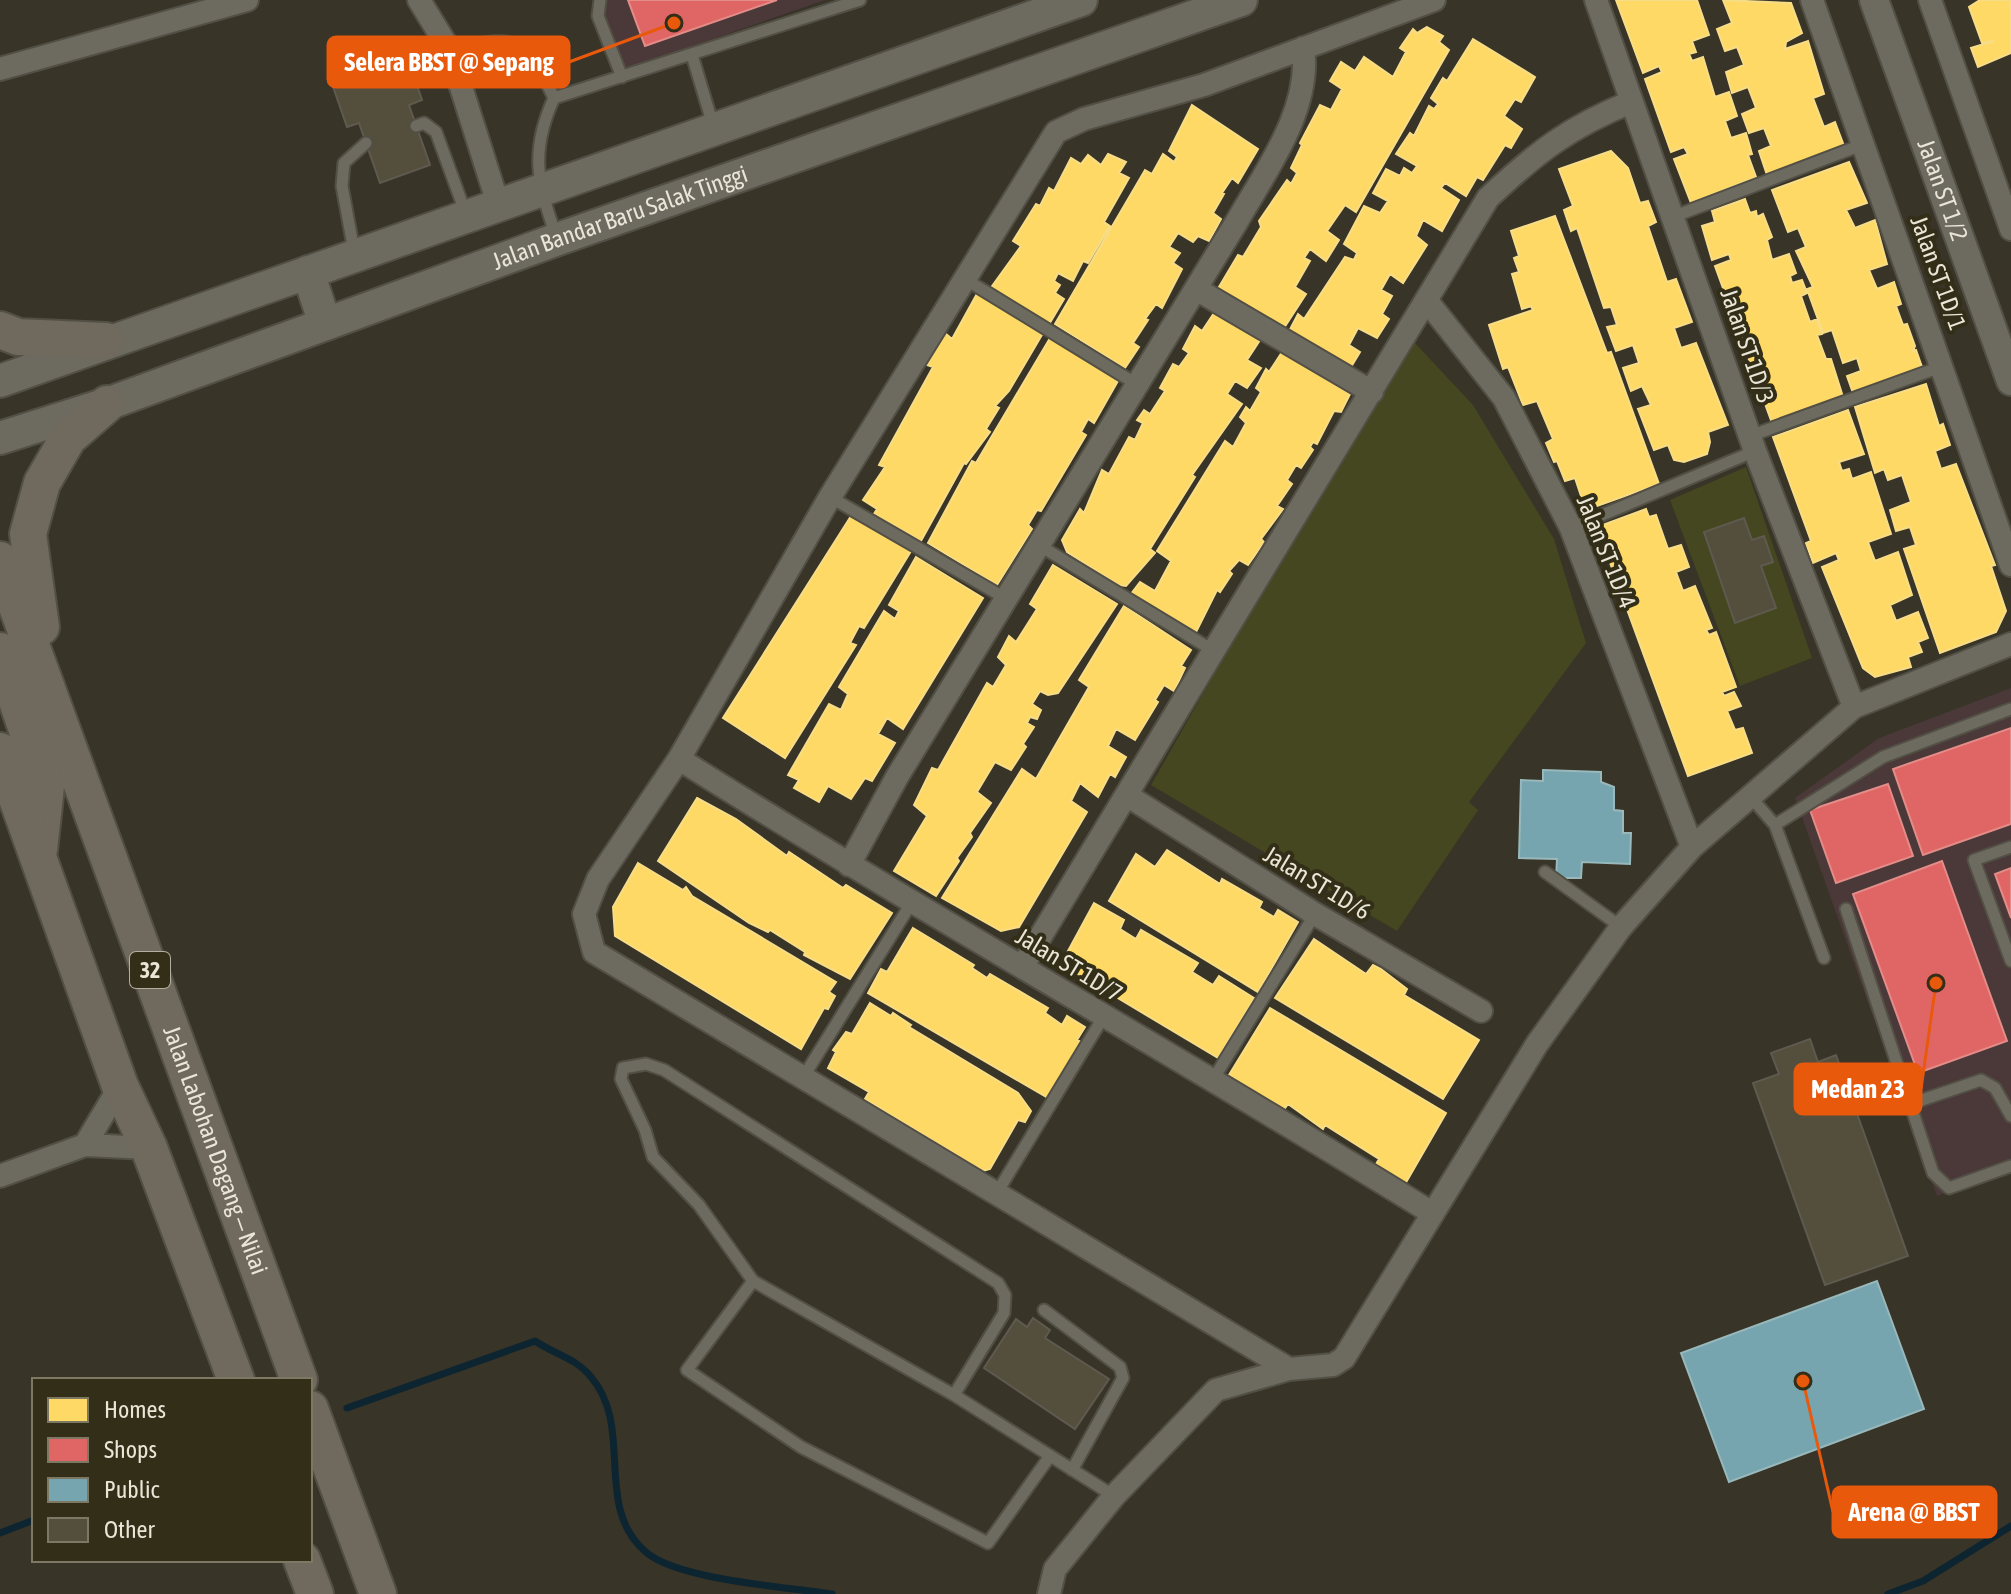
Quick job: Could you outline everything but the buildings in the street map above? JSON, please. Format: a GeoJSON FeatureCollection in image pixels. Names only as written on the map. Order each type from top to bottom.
{"type":"FeatureCollection","features":[{"type":"Feature","properties":{"kind":"main road"},"geometry":{"type":"LineString","coordinates":[[0,381],[106,341],[468,218],[1081,0]]}},
{"type":"Feature","properties":{"kind":"main road","name":"Jalan Bandar Baru Salak Tinggi"},"geometry":{"type":"LineString","coordinates":[[0,438],[107,404],[558,239],[1241,0]]}},
{"type":"Feature","properties":{"kind":"main road"},"geometry":{"type":"LineString","coordinates":[[308,272],[325,324]]}},
{"type":"Feature","properties":{"kind":"main road"},"geometry":{"type":"LineString","coordinates":[[0,330],[18,337],[106,341]]}},
{"type":"Feature","properties":{"kind":"main road"},"geometry":{"type":"LineString","coordinates":[[79,775],[44,645],[28,534],[42,483],[68,438],[107,404]]}},
{"type":"Feature","properties":{"kind":"main road","name":"Jalan Labohan Dagang ‒ Nilai"},"geometry":{"type":"LineString","coordinates":[[0,560],[298,1378]]}},
{"type":"Feature","properties":{"kind":"main road"},"geometry":{"type":"LineString","coordinates":[[0,651],[46,786],[38,860]]}},
{"type":"Feature","properties":{"kind":"main road"},"geometry":{"type":"LineString","coordinates":[[0,751],[120,1086],[149,1148],[235,1378]]}},
{"type":"Feature","properties":{"kind":"main road"},"geometry":{"type":"LineString","coordinates":[[312,1414],[378,1594]]}},
{"type":"Feature","properties":{"kind":"main road"},"geometry":{"type":"LineString","coordinates":[[303,1562],[315,1594]]}},
{"type":"Feature","properties":{"kind":"street"},"geometry":{"type":"LineString","coordinates":[[0,69],[247,0]]}},
{"type":"Feature","properties":{"kind":"street"},"geometry":{"type":"LineString","coordinates":[[419,0],[449,49],[499,207]]}},
{"type":"Feature","properties":{"kind":"street"},"geometry":{"type":"LineString","coordinates":[[1289,1369],[998,1191],[594,952],[584,914],[598,879],[679,759],[830,497],[1056,132],[1084,119],[1204,85],[1434,0]]}},
{"type":"Feature","properties":{"kind":"street","name":"Jalan ST 1D/3"},"geometry":{"type":"LineString","coordinates":[[1596,0],[1675,216],[1753,444],[1854,707]]}},
{"type":"Feature","properties":{"kind":"street","name":"Jalan ST 1D/1"},"geometry":{"type":"LineString","coordinates":[[1812,0],[2011,565]]}},
{"type":"Feature","properties":{"kind":"street","name":"Jalan ST 1/2"},"geometry":{"type":"LineString","coordinates":[[1874,0],[2011,381]]}},
{"type":"Feature","properties":{"kind":"street"},"geometry":{"type":"LineString","coordinates":[[1930,0],[2011,229]]}},
{"type":"Feature","properties":{"kind":"street"},"geometry":{"type":"LineString","coordinates":[[849,865],[897,777],[1037,544],[1138,385],[1284,139],[1306,72],[1303,48]]}},
{"type":"Feature","properties":{"kind":"street"},"geometry":{"type":"LineString","coordinates":[[1022,967],[1488,198],[1526,162],[1582,122],[1631,102]]}},
{"type":"Feature","properties":{"kind":"street"},"geometry":{"type":"LineString","coordinates":[[1196,289],[1372,392]]}},
{"type":"Feature","properties":{"kind":"street","name":"Jalan ST 1D/4"},"geometry":{"type":"LineString","coordinates":[[1427,301],[1504,398],[1571,528],[1692,847]]}},
{"type":"Feature","properties":{"kind":"street"},"geometry":{"type":"LineString","coordinates":[[1049,1594],[1055,1569],[1114,1496],[1216,1390],[1289,1369],[1333,1365],[1344,1358],[1537,1044],[1621,927],[1692,847],[1854,707],[2011,644]]}},
{"type":"Feature","properties":{"kind":"street","name":"Jalan ST 1D/7"},"geometry":{"type":"LineString","coordinates":[[679,759],[849,865],[1214,1078],[1432,1213]]}},
{"type":"Feature","properties":{"kind":"street","name":"Jalan ST 1D/6"},"geometry":{"type":"LineString","coordinates":[[1128,796],[1315,914],[1481,1011]]}},
{"type":"Feature","properties":{"kind":"street"},"geometry":{"type":"LineString","coordinates":[[85,1145],[120,1086]]}},
{"type":"Feature","properties":{"kind":"street"},"geometry":{"type":"LineString","coordinates":[[0,1176],[85,1145],[149,1148]]}},
{"type":"Feature","properties":{"kind":"lane"},"geometry":{"type":"LineString","coordinates":[[600,0],[598,16],[622,77]]}},
{"type":"Feature","properties":{"kind":"lane"},"geometry":{"type":"LineString","coordinates":[[558,239],[540,192],[538,146],[542,124],[554,98],[860,0]]}},
{"type":"Feature","properties":{"kind":"lane"},"geometry":{"type":"LineString","coordinates":[[449,49],[493,41],[517,42],[534,56],[554,98]]}},
{"type":"Feature","properties":{"kind":"lane"},"geometry":{"type":"LineString","coordinates":[[692,55],[715,130]]}},
{"type":"Feature","properties":{"kind":"lane"},"geometry":{"type":"LineString","coordinates":[[416,126],[424,123],[436,132],[468,218]]}},
{"type":"Feature","properties":{"kind":"lane"},"geometry":{"type":"LineString","coordinates":[[355,256],[342,186],[344,163],[366,143]]}},
{"type":"Feature","properties":{"kind":"lane"},"geometry":{"type":"LineString","coordinates":[[1675,216],[1864,144]]}},
{"type":"Feature","properties":{"kind":"lane"},"geometry":{"type":"LineString","coordinates":[[965,279],[1138,385]]}},
{"type":"Feature","properties":{"kind":"lane"},"geometry":{"type":"LineString","coordinates":[[1571,528],[1753,444],[1943,366]]}},
{"type":"Feature","properties":{"kind":"lane"},"geometry":{"type":"LineString","coordinates":[[830,497],[1005,598]]}},
{"type":"Feature","properties":{"kind":"lane"},"geometry":{"type":"LineString","coordinates":[[1037,544],[1214,651]]}},
{"type":"Feature","properties":{"kind":"lane"},"geometry":{"type":"LineString","coordinates":[[1775,825],[1883,757],[2011,709]]}},
{"type":"Feature","properties":{"kind":"lane"},"geometry":{"type":"LineString","coordinates":[[1749,795],[1775,825],[1824,958]]}},
{"type":"Feature","properties":{"kind":"lane"},"geometry":{"type":"LineString","coordinates":[[2011,847],[1974,860],[2011,961]]}},
{"type":"Feature","properties":{"kind":"lane"},"geometry":{"type":"LineString","coordinates":[[1545,872],[1621,927]]}},
{"type":"Feature","properties":{"kind":"lane"},"geometry":{"type":"LineString","coordinates":[[804,1076],[912,902]]}},
{"type":"Feature","properties":{"kind":"lane"},"geometry":{"type":"LineString","coordinates":[[1846,909],[1933,1173],[1949,1188],[2011,1166]]}},
{"type":"Feature","properties":{"kind":"lane"},"geometry":{"type":"LineString","coordinates":[[1214,1078],[1315,914]]}},
{"type":"Feature","properties":{"kind":"lane"},"geometry":{"type":"LineString","coordinates":[[998,1191],[1104,1016]]}},
{"type":"Feature","properties":{"kind":"lane"},"geometry":{"type":"LineString","coordinates":[[954,1395],[1004,1313],[1005,1295],[998,1283],[664,1070],[646,1064],[623,1068],[621,1079],[645,1130],[653,1157],[699,1205],[753,1281],[954,1395],[1114,1496]]}},
{"type":"Feature","properties":{"kind":"lane"},"geometry":{"type":"LineString","coordinates":[[1910,1104],[1981,1080],[1995,1088],[2011,1116]]}},
{"type":"Feature","properties":{"kind":"lane"},"geometry":{"type":"LineString","coordinates":[[753,1281],[687,1370],[801,1447],[988,1543],[1050,1456]]}},
{"type":"Feature","properties":{"kind":"lane"},"geometry":{"type":"LineString","coordinates":[[1044,1310],[1120,1367],[1123,1378],[1072,1470]]}},
{"type":"Feature","properties":{"kind":"shaded area"},"geometry":{"type":"Polygon","coordinates":[[[606,0],[825,0],[626,69],[604,16],[606,0]]]}},
{"type":"Feature","properties":{"kind":"shaded area"},"geometry":{"type":"Polygon","coordinates":[[[2011,688],[2011,1168],[1937,1196],[1795,798],[1879,738],[2011,688]]]}},
{"type":"Feature","properties":{"kind":"green space"},"geometry":{"type":"Polygon","coordinates":[[[1415,343],[1473,405],[1554,539],[1586,643],[1469,802],[1478,810],[1397,931],[1151,785],[1224,657],[1415,343]]]}},
{"type":"Feature","properties":{"kind":"green space"},"geometry":{"type":"Polygon","coordinates":[[[1746,467],[1812,658],[1740,686],[1670,500],[1746,467]]]}},
{"type":"Feature","properties":{"kind":"waterway"},"geometry":{"type":"LineString","coordinates":[[347,1408],[535,1341],[579,1365],[604,1397],[611,1420],[621,1514],[631,1535],[647,1553],[684,1570],[708,1576],[832,1594]]}},
{"type":"Feature","properties":{"kind":"waterway"},"geometry":{"type":"LineString","coordinates":[[0,1533],[32,1521]]}},
{"type":"Feature","properties":{"kind":"waterway"},"geometry":{"type":"LineString","coordinates":[[1888,1594],[1923,1581],[2011,1526]]}},
{"type":"Feature","properties":{"kind":"place","name":"Selera BBST @ Sepang"},"geometry":{"type":"Point","coordinates":[674,23]}},
{"type":"Feature","properties":{"kind":"place","name":"Medan 23"},"geometry":{"type":"Point","coordinates":[1936,983]}},
{"type":"Feature","properties":{"kind":"place","name":"Arena @ BBST"},"geometry":{"type":"Point","coordinates":[1803,1381]}}]}
